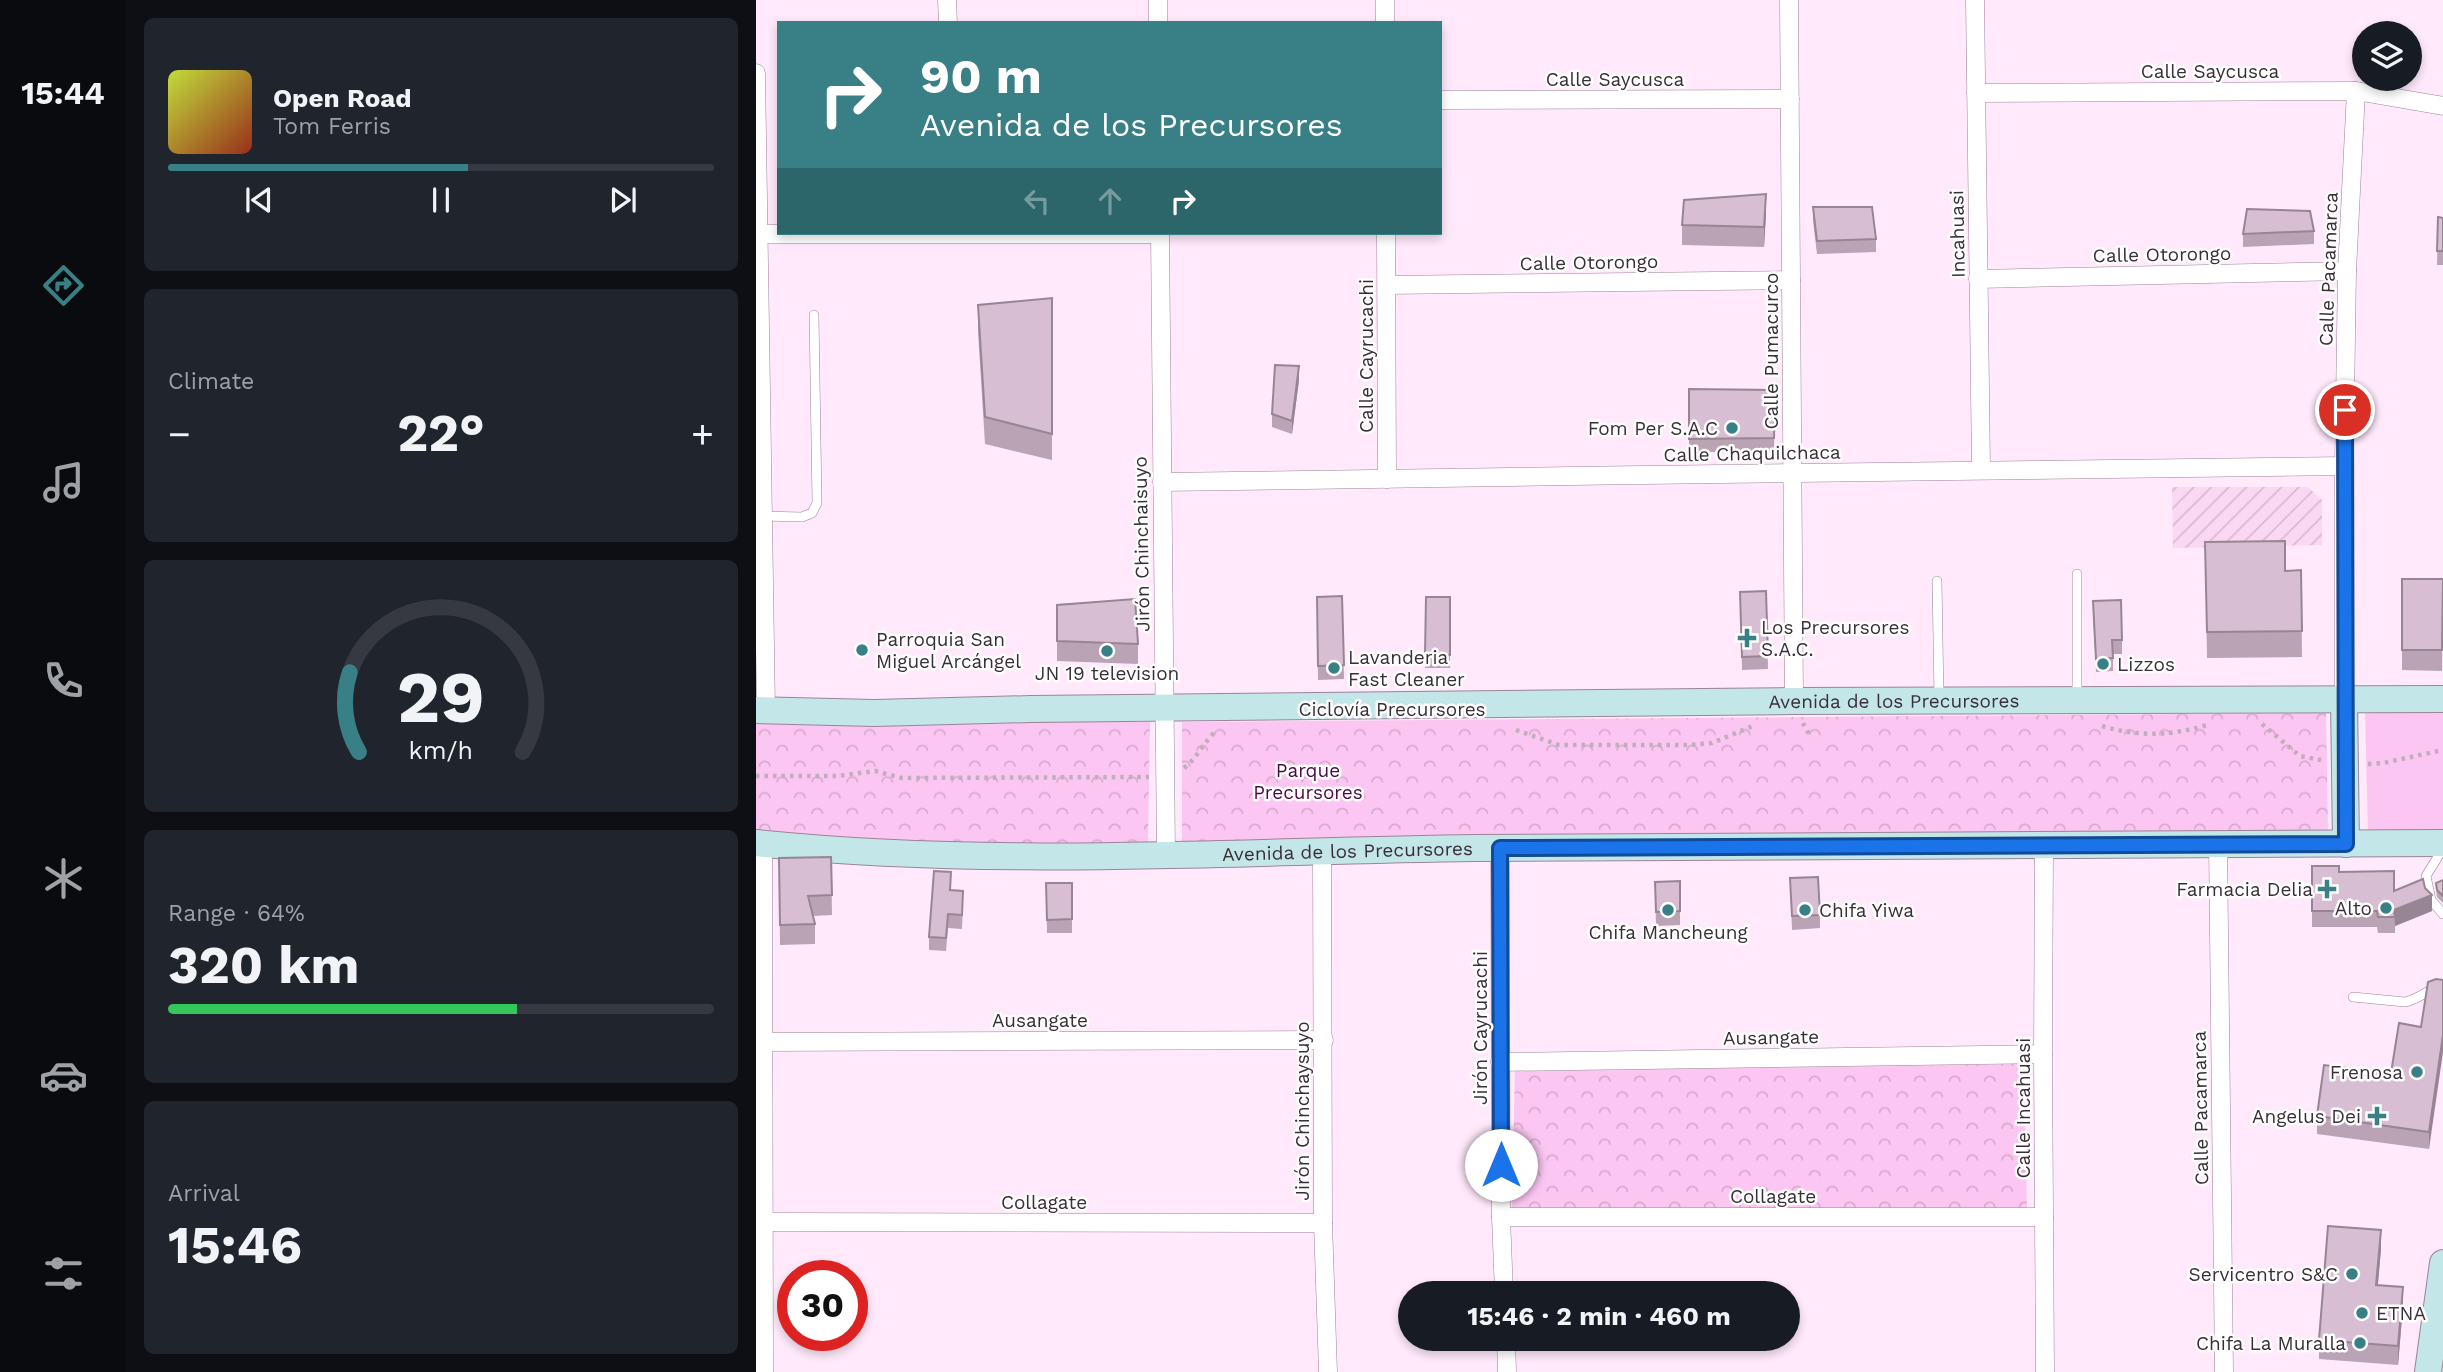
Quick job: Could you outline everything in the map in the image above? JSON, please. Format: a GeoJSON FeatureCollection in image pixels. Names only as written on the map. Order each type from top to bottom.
{"type":"FeatureCollection","features":[{"type":"Feature","properties":{"kind":"main road","name":"Avenida de los Precursores"},"geometry":{"type":"LineString","coordinates":[[761,710],[874,713],[1164,708],[1797,710],[1939,701],[2443,699]]}},
{"type":"Feature","properties":{"kind":"main road"},"geometry":{"type":"LineString","coordinates":[[2344,701],[2346,844]]}},
{"type":"Feature","properties":{"kind":"main road","name":"Avenida de los Precursores"},"geometry":{"type":"LineString","coordinates":[[760,843],[954,856],[2044,844],[2385,844],[2442,852]]}},
{"type":"Feature","properties":{"kind":"main road"},"geometry":{"type":"LineString","coordinates":[[2428,1372],[2443,1263]]}},
{"type":"Feature","properties":{"kind":"street"},"geometry":{"type":"LineString","coordinates":[[947,0],[948,21]]}},
{"type":"Feature","properties":{"kind":"street"},"geometry":{"type":"LineString","coordinates":[[1158,0],[1158,21]]}},
{"type":"Feature","properties":{"kind":"street"},"geometry":{"type":"LineString","coordinates":[[1385,0],[1385,21]]}},
{"type":"Feature","properties":{"kind":"street","name":"Calle Pumacurco"},"geometry":{"type":"LineString","coordinates":[[1789,0],[1797,710]]}},
{"type":"Feature","properties":{"kind":"street","name":"Incahuasi"},"geometry":{"type":"LineString","coordinates":[[1975,0],[1980,468]]}},
{"type":"Feature","properties":{"kind":"street"},"geometry":{"type":"LineString","coordinates":[[756,73],[761,710]]}},
{"type":"Feature","properties":{"kind":"street","name":"Calle Saycusca"},"geometry":{"type":"LineString","coordinates":[[1976,93],[2356,91],[2443,106]]}},
{"type":"Feature","properties":{"kind":"street","name":"Calle Pacamarca"},"geometry":{"type":"LineString","coordinates":[[2344,701],[2347,271],[2356,91]]}},
{"type":"Feature","properties":{"kind":"street","name":"Calle Saycusca"},"geometry":{"type":"LineString","coordinates":[[1442,100],[1790,99]]}},
{"type":"Feature","properties":{"kind":"street"},"geometry":{"type":"LineString","coordinates":[[758,234],[777,234]]}},
{"type":"Feature","properties":{"kind":"street","name":"Jirón Chinchaisuyo"},"geometry":{"type":"LineString","coordinates":[[1160,235],[1166,854]]}},
{"type":"Feature","properties":{"kind":"street","name":"Calle Cayrucachi"},"geometry":{"type":"LineString","coordinates":[[1386,235],[1387,479]]}},
{"type":"Feature","properties":{"kind":"street","name":"Calle Otorongo"},"geometry":{"type":"LineString","coordinates":[[1978,279],[2347,271]]}},
{"type":"Feature","properties":{"kind":"street","name":"Calle Otorongo"},"geometry":{"type":"LineString","coordinates":[[1387,285],[1791,280]]}},
{"type":"Feature","properties":{"kind":"street","name":"Calle Chaquilchaca"},"geometry":{"type":"LineString","coordinates":[[1161,482],[1980,468],[2344,466]]}},
{"type":"Feature","properties":{"kind":"street"},"geometry":{"type":"LineString","coordinates":[[760,843],[759,1042],[765,1372]]}},
{"type":"Feature","properties":{"kind":"street","name":"Calle Incahuasi"},"geometry":{"type":"LineString","coordinates":[[2044,844],[2045,1372]]}},
{"type":"Feature","properties":{"kind":"street","name":"Calle Pacamarca"},"geometry":{"type":"LineString","coordinates":[[2218,844],[2224,1372]]}},
{"type":"Feature","properties":{"kind":"street","name":"Jirón Cayrucachi"},"geometry":{"type":"LineString","coordinates":[[1500,848],[1504,1281]]}},
{"type":"Feature","properties":{"kind":"street","name":"Jirón Chinchaysuyo"},"geometry":{"type":"LineString","coordinates":[[1322,850],[1324,1223],[1328,1372]]}},
{"type":"Feature","properties":{"kind":"street","name":"Ausangate"},"geometry":{"type":"LineString","coordinates":[[759,1042],[1324,1040]]}},
{"type":"Feature","properties":{"kind":"street","name":"Ausangate"},"geometry":{"type":"LineString","coordinates":[[1500,1062],[2043,1054]]}},
{"type":"Feature","properties":{"kind":"street","name":"Collagate"},"geometry":{"type":"LineString","coordinates":[[1501,1217],[2044,1217]]}},
{"type":"Feature","properties":{"kind":"street","name":"Collagate"},"geometry":{"type":"LineString","coordinates":[[764,1223],[1324,1223]]}},
{"type":"Feature","properties":{"kind":"street"},"geometry":{"type":"LineString","coordinates":[[1506,1351],[1507,1372]]}},
{"type":"Feature","properties":{"kind":"lane"},"geometry":{"type":"LineString","coordinates":[[759,515],[802,517],[811,513],[817,503],[814,316]]}},
{"type":"Feature","properties":{"kind":"lane"},"geometry":{"type":"LineString","coordinates":[[2077,574],[2077,701]]}},
{"type":"Feature","properties":{"kind":"lane"},"geometry":{"type":"LineString","coordinates":[[1937,581],[1939,701]]}},
{"type":"Feature","properties":{"kind":"lane"},"geometry":{"type":"LineString","coordinates":[[2442,852],[2426,876],[2431,900],[2443,914]]}},
{"type":"Feature","properties":{"kind":"lane"},"geometry":{"type":"LineString","coordinates":[[2353,997],[2405,1002],[2431,989],[2443,988]]}},
{"type":"Feature","properties":{"kind":"path"},"geometry":{"type":"LineString","coordinates":[[1797,710],[1814,719]]}},
{"type":"Feature","properties":{"kind":"path"},"geometry":{"type":"LineString","coordinates":[[2255,719],[2300,756],[2344,765],[2383,763],[2443,750]]}},
{"type":"Feature","properties":{"kind":"path"},"geometry":{"type":"LineString","coordinates":[[2099,725],[2151,736],[2179,732],[2214,722]]}},
{"type":"Feature","properties":{"kind":"path","name":"Ciclovía Precursores"},"geometry":{"type":"LineString","coordinates":[[1513,729],[1559,745],[1688,745],[1712,743],[1762,723]]}},
{"type":"Feature","properties":{"kind":"path"},"geometry":{"type":"LineString","coordinates":[[756,776],[838,776],[875,771],[902,778],[1165,776],[1179,771],[1191,762],[1221,725]]}},
{"type":"Feature","properties":{"kind":"shaded area"},"geometry":{"type":"Polygon","coordinates":[[[2172,487],[2308,487],[2322,500],[2322,545],[2173,548],[2172,487]]]}},
{"type":"Feature","properties":{"kind":"green space"},"geometry":{"type":"Polygon","coordinates":[[[2365,711],[2443,712],[2443,831],[2368,833],[2365,711]]]}},
{"type":"Feature","properties":{"kind":"green space","name":"Parque Precursores"},"geometry":{"type":"Polygon","coordinates":[[[2326,713],[2328,833],[1182,843],[1182,722],[2326,713]]]}},
{"type":"Feature","properties":{"kind":"green space"},"geometry":{"type":"Polygon","coordinates":[[[756,722],[1150,722],[1148,844],[1016,845],[756,837],[756,722]]]}},
{"type":"Feature","properties":{"kind":"green space"},"geometry":{"type":"Polygon","coordinates":[[[2024,1064],[2027,1210],[1512,1208],[1515,1071],[2024,1064]]]}},
{"type":"Feature","properties":{"kind":"building"},"geometry":{"type":"Polygon","coordinates":[[[1766,194],[1764,227],[1682,225],[1684,200],[1766,194]]]}},
{"type":"Feature","properties":{"kind":"building"},"geometry":{"type":"Polygon","coordinates":[[[1813,207],[1872,207],[1876,239],[1817,241],[1813,207]]]}},
{"type":"Feature","properties":{"kind":"building"},"geometry":{"type":"Polygon","coordinates":[[[2247,209],[2310,211],[2314,231],[2243,234],[2247,209]]]}},
{"type":"Feature","properties":{"kind":"building"},"geometry":{"type":"Polygon","coordinates":[[[2438,217],[2443,218],[2443,251],[2437,251],[2438,217]]]}},
{"type":"Feature","properties":{"kind":"building"},"geometry":{"type":"Polygon","coordinates":[[[1052,298],[1052,434],[985,417],[978,305],[1052,298]]]}},
{"type":"Feature","properties":{"kind":"building"},"geometry":{"type":"Polygon","coordinates":[[[1275,365],[1299,366],[1292,421],[1272,414],[1275,365]]]}},
{"type":"Feature","properties":{"kind":"building","name":"Fom Per S.A.C"},"geometry":{"type":"Polygon","coordinates":[[[1689,389],[1775,390],[1774,438],[1689,439],[1689,389]]]}},
{"type":"Feature","properties":{"kind":"building"},"geometry":{"type":"Polygon","coordinates":[[[2285,541],[2285,571],[2301,570],[2302,631],[2207,632],[2205,542],[2285,541]]]}},
{"type":"Feature","properties":{"kind":"building"},"geometry":{"type":"Polygon","coordinates":[[[2402,579],[2443,579],[2442,650],[2402,650],[2402,579]]]}},
{"type":"Feature","properties":{"kind":"building"},"geometry":{"type":"Polygon","coordinates":[[[1766,591],[1768,656],[1742,657],[1740,592],[1766,591]]]}},
{"type":"Feature","properties":{"kind":"building"},"geometry":{"type":"Polygon","coordinates":[[[1342,596],[1344,665],[1318,666],[1317,597],[1342,596]]]}},
{"type":"Feature","properties":{"kind":"building"},"geometry":{"type":"Polygon","coordinates":[[[1426,597],[1450,597],[1450,655],[1425,655],[1426,597]]]}},
{"type":"Feature","properties":{"kind":"building"},"geometry":{"type":"Polygon","coordinates":[[[1135,599],[1138,644],[1057,641],[1057,605],[1135,599]]]}},
{"type":"Feature","properties":{"kind":"building"},"geometry":{"type":"Polygon","coordinates":[[[2121,600],[2122,640],[2112,640],[2113,658],[2096,659],[2093,601],[2121,600]]]}},
{"type":"Feature","properties":{"kind":"building"},"geometry":{"type":"Polygon","coordinates":[[[831,857],[832,895],[808,896],[815,924],[780,925],[779,858],[831,857]]]}},
{"type":"Feature","properties":{"kind":"building"},"geometry":{"type":"Polygon","coordinates":[[[2312,866],[2339,866],[2339,872],[2394,871],[2394,891],[2423,879],[2425,888],[2432,895],[2394,910],[2395,917],[2378,917],[2377,911],[2312,911],[2312,866]]]}},
{"type":"Feature","properties":{"kind":"building"},"geometry":{"type":"Polygon","coordinates":[[[934,871],[951,872],[950,890],[963,891],[962,915],[948,914],[946,938],[929,937],[934,871]]]}},
{"type":"Feature","properties":{"kind":"building","name":"Chifa Yiwa"},"geometry":{"type":"Polygon","coordinates":[[[1818,877],[1820,915],[1792,916],[1790,878],[1818,877]]]}},
{"type":"Feature","properties":{"kind":"building"},"geometry":{"type":"Polygon","coordinates":[[[2443,880],[2443,896],[2437,890],[2436,883],[2443,880]]]}},
{"type":"Feature","properties":{"kind":"building"},"geometry":{"type":"Polygon","coordinates":[[[1680,881],[1680,911],[1656,912],[1655,882],[1680,881]]]}},
{"type":"Feature","properties":{"kind":"building"},"geometry":{"type":"Polygon","coordinates":[[[1046,883],[1072,883],[1072,919],[1047,920],[1046,883]]]}},
{"type":"Feature","properties":{"kind":"building"},"geometry":{"type":"Polygon","coordinates":[[[2443,980],[2443,1035],[2429,1132],[2317,1116],[2324,1065],[2391,1073],[2399,1023],[2421,1027],[2428,982],[2443,980]]]}},
{"type":"Feature","properties":{"kind":"building"},"geometry":{"type":"Polygon","coordinates":[[[2328,1226],[2381,1230],[2376,1285],[2403,1287],[2398,1346],[2319,1340],[2328,1226]]]}},
{"type":"Feature","properties":{"kind":"place","name":"Fom Per S.A.C"},"geometry":{"type":"Point","coordinates":[1732,428]}},
{"type":"Feature","properties":{"kind":"place","name":"Los Precursores S.A.C."},"geometry":{"type":"Point","coordinates":[1747,638]}},
{"type":"Feature","properties":{"kind":"place","name":"Parroquia San Miguel Arcángel"},"geometry":{"type":"Point","coordinates":[862,650]}},
{"type":"Feature","properties":{"kind":"place","name":"JN 19 television"},"geometry":{"type":"Point","coordinates":[1107,651]}},
{"type":"Feature","properties":{"kind":"place","name":"Lizzos"},"geometry":{"type":"Point","coordinates":[2103,664]}},
{"type":"Feature","properties":{"kind":"place","name":"Lavanderia Fast Cleaner"},"geometry":{"type":"Point","coordinates":[1334,668]}},
{"type":"Feature","properties":{"kind":"place","name":"Farmacia Delia"},"geometry":{"type":"Point","coordinates":[2327,889]}},
{"type":"Feature","properties":{"kind":"place","name":"Alto"},"geometry":{"type":"Point","coordinates":[2386,908]}},
{"type":"Feature","properties":{"kind":"place","name":"Chifa Mancheung"},"geometry":{"type":"Point","coordinates":[1668,910]}},
{"type":"Feature","properties":{"kind":"place","name":"Chifa Yiwa"},"geometry":{"type":"Point","coordinates":[1805,910]}},
{"type":"Feature","properties":{"kind":"place","name":"Frenosa"},"geometry":{"type":"Point","coordinates":[2417,1072]}},
{"type":"Feature","properties":{"kind":"place","name":"Angelus Dei"},"geometry":{"type":"Point","coordinates":[2377,1116]}},
{"type":"Feature","properties":{"kind":"place","name":"Servicentro S&C"},"geometry":{"type":"Point","coordinates":[2352,1274]}},
{"type":"Feature","properties":{"kind":"place","name":"ETNA"},"geometry":{"type":"Point","coordinates":[2362,1313]}},
{"type":"Feature","properties":{"kind":"place","name":"Chifa La Muralla"},"geometry":{"type":"Point","coordinates":[2360,1343]}},
{"type":"Feature","properties":{"kind":"route"},"geometry":{"type":"LineString","coordinates":[[1501,1165],[1500,848],[2346,844],[2345,410]]}}]}
